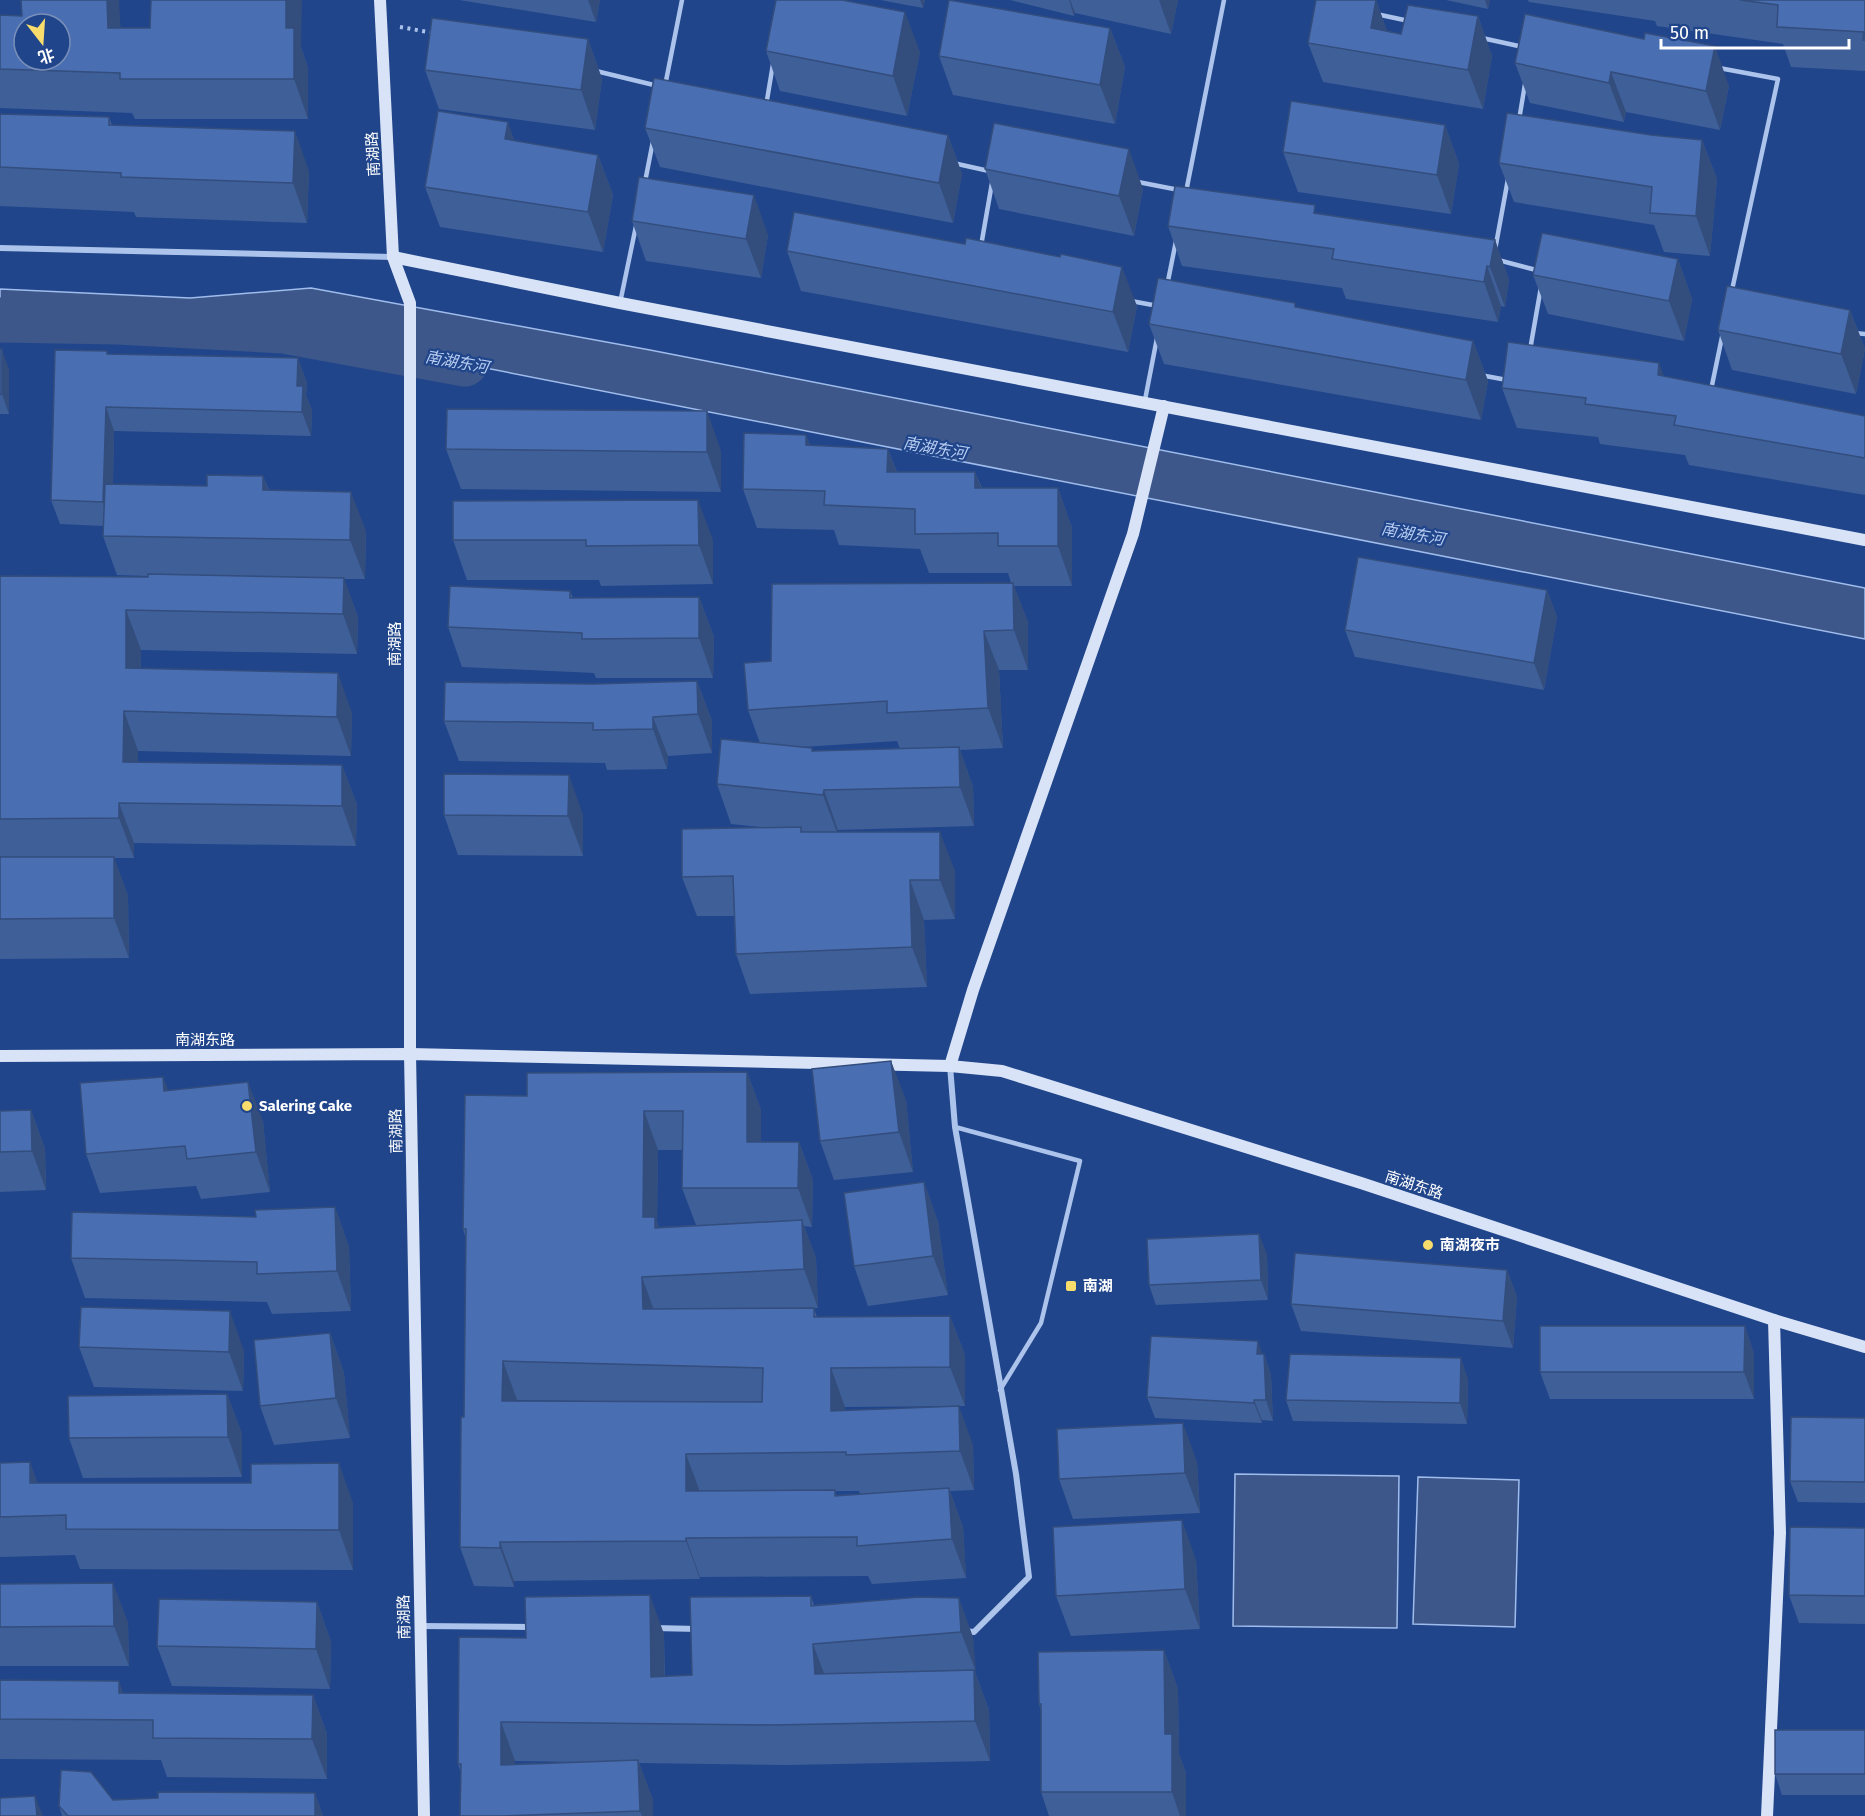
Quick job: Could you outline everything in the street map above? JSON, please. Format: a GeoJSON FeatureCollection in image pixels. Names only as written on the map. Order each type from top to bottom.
{"type":"FeatureCollection","features":[{"type":"Feature","properties":{"kind":"street","name":"南湖路"},"geometry":{"type":"LineString","coordinates":[[380,0],[393,257],[410,303],[410,1054],[424,1816]]}},
{"type":"Feature","properties":{"kind":"street"},"geometry":{"type":"LineString","coordinates":[[0,248],[393,257],[620,303],[1865,540]]}},
{"type":"Feature","properties":{"kind":"street"},"geometry":{"type":"LineString","coordinates":[[951,1631],[974,1632],[1029,1577],[1016,1474],[955,1127],[950,1066],[973,990],[1133,534],[1164,406]]}},
{"type":"Feature","properties":{"kind":"street","name":"南湖东路"},"geometry":{"type":"LineString","coordinates":[[0,1056],[410,1054],[950,1066],[1002,1071],[1361,1183],[1774,1320],[1865,1347]]}},
{"type":"Feature","properties":{"kind":"street"},"geometry":{"type":"LineString","coordinates":[[1767,1816],[1780,1533],[1774,1320]]}},
{"type":"Feature","properties":{"kind":"street"},"geometry":{"type":"LineString","coordinates":[[419,1626],[537,1627]]}},
{"type":"Feature","properties":{"kind":"street"},"geometry":{"type":"LineString","coordinates":[[644,1628],[703,1629]]}},
{"type":"Feature","properties":{"kind":"lane"},"geometry":{"type":"LineString","coordinates":[[664,87],[682,0]]}},
{"type":"Feature","properties":{"kind":"lane"},"geometry":{"type":"LineString","coordinates":[[1184,203],[1224,0]]}},
{"type":"Feature","properties":{"kind":"lane"},"geometry":{"type":"LineString","coordinates":[[1372,13],[1418,23]]}},
{"type":"Feature","properties":{"kind":"lane"},"geometry":{"type":"LineString","coordinates":[[1475,36],[1532,49]]}},
{"type":"Feature","properties":{"kind":"lane"},"geometry":{"type":"LineString","coordinates":[[754,107],[766,109],[774,55]]}},
{"type":"Feature","properties":{"kind":"lane"},"geometry":{"type":"LineString","coordinates":[[1711,67],[1778,79],[1732,292]]}},
{"type":"Feature","properties":{"kind":"lane"},"geometry":{"type":"LineString","coordinates":[[585,68],[676,90]]}},
{"type":"Feature","properties":{"kind":"lane"},"geometry":{"type":"LineString","coordinates":[[1517,131],[1527,72]]}},
{"type":"Feature","properties":{"kind":"lane"},"geometry":{"type":"LineString","coordinates":[[643,189],[655,133]]}},
{"type":"Feature","properties":{"kind":"lane"},"geometry":{"type":"LineString","coordinates":[[948,162],[994,172]]}},
{"type":"Feature","properties":{"kind":"lane"},"geometry":{"type":"LineString","coordinates":[[980,257],[996,164]]}},
{"type":"Feature","properties":{"kind":"lane"},"geometry":{"type":"LineString","coordinates":[[1508,177],[1494,258],[1544,272],[1528,363]]}},
{"type":"Feature","properties":{"kind":"lane"},"geometry":{"type":"LineString","coordinates":[[1131,181],[1198,194]]}},
{"type":"Feature","properties":{"kind":"lane"},"geometry":{"type":"LineString","coordinates":[[620,303],[636,224]]}},
{"type":"Feature","properties":{"kind":"lane"},"geometry":{"type":"LineString","coordinates":[[1166,296],[1177,238]]}},
{"type":"Feature","properties":{"kind":"lane"},"geometry":{"type":"LineString","coordinates":[[1128,300],[1163,307]]}},
{"type":"Feature","properties":{"kind":"lane"},"geometry":{"type":"LineString","coordinates":[[1708,401],[1725,325]]}},
{"type":"Feature","properties":{"kind":"lane"},"geometry":{"type":"LineString","coordinates":[[1144,403],[1159,328]]}},
{"type":"Feature","properties":{"kind":"lane"},"geometry":{"type":"LineString","coordinates":[[1842,331],[1865,334]]}},
{"type":"Feature","properties":{"kind":"lane"},"geometry":{"type":"LineString","coordinates":[[1471,373],[1505,380],[1515,377]]}},
{"type":"Feature","properties":{"kind":"lane"},"geometry":{"type":"LineString","coordinates":[[955,1127],[1080,1161],[1041,1323],[1000,1390]]}},
{"type":"Feature","properties":{"kind":"path"},"geometry":{"type":"LineString","coordinates":[[382,24],[437,34]]}},
{"type":"Feature","properties":{"kind":"water"},"geometry":{"type":"Polygon","coordinates":[[[311,288],[650,350],[1865,588],[1865,639],[241,320],[0,316],[0,289],[190,298],[311,288]]]}},
{"type":"Feature","properties":{"kind":"water"},"geometry":{"type":"Polygon","coordinates":[[[1235,1474],[1399,1476],[1397,1628],[1233,1626],[1235,1474]]]}},
{"type":"Feature","properties":{"kind":"water"},"geometry":{"type":"Polygon","coordinates":[[[1418,1477],[1519,1480],[1515,1627],[1413,1624],[1418,1477]]]}},
{"type":"Feature","properties":{"kind":"building"},"geometry":{"type":"Polygon","coordinates":[[[21,0],[107,0],[108,28],[150,28],[151,0],[286,0],[286,28],[294,28],[294,79],[120,79],[120,73],[72,71],[72,12],[22,12],[21,0]]]}},
{"type":"Feature","properties":{"kind":"building"},"geometry":{"type":"Polygon","coordinates":[[[776,0],[842,0],[905,12],[893,76],[766,51],[776,0]]]}},
{"type":"Feature","properties":{"kind":"building"},"geometry":{"type":"Polygon","coordinates":[[[949,0],[1110,28],[1100,85],[939,56],[949,0]]]}},
{"type":"Feature","properties":{"kind":"building"},"geometry":{"type":"Polygon","coordinates":[[[1316,0],[1376,0],[1371,28],[1401,34],[1408,5],[1478,16],[1468,70],[1308,43],[1316,0]]]}},
{"type":"Feature","properties":{"kind":"building"},"geometry":{"type":"Polygon","coordinates":[[[1740,0],[1865,0],[1865,40],[1863,40],[1864,32],[1777,27],[1778,5],[1740,0]]]}},
{"type":"Feature","properties":{"kind":"building"},"geometry":{"type":"Polygon","coordinates":[[[1525,14],[1644,39],[1645,33],[1715,46],[1706,91],[1611,72],[1609,83],[1515,63],[1525,14]]]}},
{"type":"Feature","properties":{"kind":"building"},"geometry":{"type":"Polygon","coordinates":[[[0,15],[12,16],[12,69],[0,69],[0,15]]]}},
{"type":"Feature","properties":{"kind":"building"},"geometry":{"type":"Polygon","coordinates":[[[432,18],[588,39],[581,90],[425,70],[432,18]]]}},
{"type":"Feature","properties":{"kind":"building"},"geometry":{"type":"Polygon","coordinates":[[[654,78],[948,135],[939,183],[645,128],[654,78]]]}},
{"type":"Feature","properties":{"kind":"building"},"geometry":{"type":"Polygon","coordinates":[[[1291,101],[1445,125],[1437,175],[1283,152],[1291,101]]]}},
{"type":"Feature","properties":{"kind":"building"},"geometry":{"type":"Polygon","coordinates":[[[438,111],[508,122],[505,139],[598,155],[588,212],[425,187],[438,111]]]}},
{"type":"Feature","properties":{"kind":"building"},"geometry":{"type":"Polygon","coordinates":[[[1507,113],[1651,135],[1702,140],[1696,216],[1650,213],[1652,187],[1499,163],[1507,113]]]}},
{"type":"Feature","properties":{"kind":"building"},"geometry":{"type":"Polygon","coordinates":[[[0,114],[109,117],[109,125],[295,131],[293,183],[121,177],[121,173],[0,167],[0,114]]]}},
{"type":"Feature","properties":{"kind":"building"},"geometry":{"type":"Polygon","coordinates":[[[994,123],[1129,149],[1119,196],[985,169],[994,123]]]}},
{"type":"Feature","properties":{"kind":"building"},"geometry":{"type":"Polygon","coordinates":[[[639,177],[754,195],[746,239],[632,221],[639,177]]]}},
{"type":"Feature","properties":{"kind":"building"},"geometry":{"type":"Polygon","coordinates":[[[1175,186],[1315,205],[1314,213],[1495,240],[1490,267],[1487,266],[1484,282],[1332,259],[1334,249],[1168,226],[1175,186]]]}},
{"type":"Feature","properties":{"kind":"building"},"geometry":{"type":"Polygon","coordinates":[[[794,212],[965,244],[966,238],[1122,267],[1113,312],[787,251],[794,212]]]}},
{"type":"Feature","properties":{"kind":"building"},"geometry":{"type":"Polygon","coordinates":[[[1542,233],[1678,259],[1669,301],[1533,275],[1542,233]]]}},
{"type":"Feature","properties":{"kind":"building"},"geometry":{"type":"Polygon","coordinates":[[[1158,278],[1295,303],[1295,307],[1473,341],[1466,380],[1149,324],[1158,278]]]}},
{"type":"Feature","properties":{"kind":"building"},"geometry":{"type":"Polygon","coordinates":[[[1727,286],[1850,310],[1841,354],[1718,330],[1727,286]]]}},
{"type":"Feature","properties":{"kind":"building"},"geometry":{"type":"Polygon","coordinates":[[[1508,342],[1659,363],[1658,375],[1865,416],[1865,458],[1674,425],[1676,416],[1585,404],[1586,398],[1502,388],[1508,342]]]}},
{"type":"Feature","properties":{"kind":"building"},"geometry":{"type":"Polygon","coordinates":[[[0,349],[2,349],[2,394],[0,394],[0,349]]]}},
{"type":"Feature","properties":{"kind":"building"},"geometry":{"type":"Polygon","coordinates":[[[55,350],[107,351],[107,354],[298,358],[297,386],[303,386],[302,412],[106,407],[103,502],[51,500],[55,350]]]}},
{"type":"Feature","properties":{"kind":"building"},"geometry":{"type":"Polygon","coordinates":[[[447,409],[707,411],[707,452],[446,449],[447,409]]]}},
{"type":"Feature","properties":{"kind":"building"},"geometry":{"type":"Polygon","coordinates":[[[744,433],[806,435],[806,445],[888,449],[887,472],[975,472],[975,488],[1058,488],[1058,546],[998,546],[998,533],[915,534],[915,509],[824,505],[825,491],[743,489],[744,433]]]}},
{"type":"Feature","properties":{"kind":"building"},"geometry":{"type":"Polygon","coordinates":[[[207,475],[263,476],[263,490],[351,492],[350,540],[103,536],[105,484],[207,486],[207,475]]]}},
{"type":"Feature","properties":{"kind":"building"},"geometry":{"type":"Polygon","coordinates":[[[698,500],[699,545],[586,546],[586,540],[453,540],[453,501],[698,500]]]}},
{"type":"Feature","properties":{"kind":"building"},"geometry":{"type":"Polygon","coordinates":[[[1358,557],[1547,590],[1534,663],[1345,630],[1358,557]]]}},
{"type":"Feature","properties":{"kind":"building"},"geometry":{"type":"Polygon","coordinates":[[[148,574],[344,578],[343,614],[126,610],[126,668],[338,673],[337,717],[124,711],[123,762],[342,765],[342,806],[119,803],[119,818],[0,819],[0,576],[148,577],[148,574]]]}},
{"type":"Feature","properties":{"kind":"building"},"geometry":{"type":"Polygon","coordinates":[[[1013,583],[1014,630],[984,631],[988,708],[887,713],[887,701],[748,710],[744,663],[771,661],[772,584],[1013,583]]]}},
{"type":"Feature","properties":{"kind":"building"},"geometry":{"type":"Polygon","coordinates":[[[450,586],[570,591],[570,598],[699,597],[699,638],[582,639],[582,633],[448,627],[450,586]]]}},
{"type":"Feature","properties":{"kind":"building"},"geometry":{"type":"Polygon","coordinates":[[[697,681],[698,714],[653,717],[653,729],[593,730],[593,723],[444,721],[445,682],[593,684],[697,681]]]}},
{"type":"Feature","properties":{"kind":"building"},"geometry":{"type":"Polygon","coordinates":[[[721,739],[812,748],[812,751],[959,747],[960,787],[824,790],[823,795],[717,784],[721,739]]]}},
{"type":"Feature","properties":{"kind":"building"},"geometry":{"type":"Polygon","coordinates":[[[444,774],[569,775],[568,816],[444,815],[444,774]]]}},
{"type":"Feature","properties":{"kind":"building"},"geometry":{"type":"Polygon","coordinates":[[[801,827],[801,832],[940,832],[940,880],[910,880],[912,947],[736,954],[733,876],[682,877],[682,829],[801,827]]]}},
{"type":"Feature","properties":{"kind":"building"},"geometry":{"type":"Polygon","coordinates":[[[0,857],[114,857],[114,918],[0,919],[0,857]]]}},
{"type":"Feature","properties":{"kind":"building"},"geometry":{"type":"Polygon","coordinates":[[[891,1061],[899,1132],[820,1141],[812,1069],[891,1061]]]}},
{"type":"Feature","properties":{"kind":"building"},"geometry":{"type":"Polygon","coordinates":[[[747,1072],[747,1142],[799,1142],[798,1188],[682,1188],[683,1111],[644,1111],[643,1217],[655,1217],[655,1228],[802,1220],[804,1269],[642,1277],[643,1309],[814,1308],[814,1317],[950,1316],[950,1367],[831,1368],[831,1411],[959,1406],[960,1451],[846,1455],[846,1452],[686,1454],[686,1491],[835,1490],[835,1496],[949,1488],[952,1539],[857,1546],[857,1537],[500,1542],[500,1548],[460,1547],[461,1417],[464,1417],[465,1095],[527,1096],[527,1073],[747,1072]],[[503,1361],[502,1401],[762,1402],[763,1368],[503,1361]]]}},
{"type":"Feature","properties":{"kind":"building"},"geometry":{"type":"Polygon","coordinates":[[[163,1077],[164,1091],[248,1082],[256,1152],[187,1159],[185,1146],[86,1154],[80,1083],[163,1077]]]}},
{"type":"Feature","properties":{"kind":"building"},"geometry":{"type":"Polygon","coordinates":[[[31,1110],[32,1151],[0,1152],[0,1111],[31,1110]]]}},
{"type":"Feature","properties":{"kind":"building"},"geometry":{"type":"Polygon","coordinates":[[[924,1182],[933,1256],[854,1266],[844,1193],[924,1182]]]}},
{"type":"Feature","properties":{"kind":"building"},"geometry":{"type":"Polygon","coordinates":[[[335,1207],[337,1271],[257,1274],[257,1262],[71,1258],[72,1212],[256,1217],[255,1210],[335,1207]]]}},
{"type":"Feature","properties":{"kind":"building"},"geometry":{"type":"Polygon","coordinates":[[[1259,1234],[1261,1280],[1149,1285],[1147,1239],[1259,1234]]]}},
{"type":"Feature","properties":{"kind":"building"},"geometry":{"type":"Polygon","coordinates":[[[1295,1253],[1507,1270],[1503,1321],[1291,1304],[1295,1253]]]}},
{"type":"Feature","properties":{"kind":"building"},"geometry":{"type":"Polygon","coordinates":[[[81,1307],[230,1311],[229,1352],[79,1347],[81,1307]]]}},
{"type":"Feature","properties":{"kind":"building"},"geometry":{"type":"Polygon","coordinates":[[[1540,1326],[1745,1326],[1744,1372],[1540,1372],[1540,1326]]]}},
{"type":"Feature","properties":{"kind":"building"},"geometry":{"type":"Polygon","coordinates":[[[330,1333],[336,1398],[260,1406],[254,1340],[330,1333]]]}},
{"type":"Feature","properties":{"kind":"building"},"geometry":{"type":"Polygon","coordinates":[[[1151,1336],[1258,1341],[1257,1354],[1264,1354],[1266,1400],[1254,1400],[1254,1403],[1147,1397],[1151,1336]]]}},
{"type":"Feature","properties":{"kind":"building"},"geometry":{"type":"Polygon","coordinates":[[[1290,1354],[1461,1358],[1460,1403],[1286,1400],[1290,1354]]]}},
{"type":"Feature","properties":{"kind":"building"},"geometry":{"type":"Polygon","coordinates":[[[227,1394],[228,1437],[69,1438],[68,1396],[227,1394]]]}},
{"type":"Feature","properties":{"kind":"building"},"geometry":{"type":"Polygon","coordinates":[[[1791,1417],[1865,1418],[1865,1482],[1790,1481],[1791,1417]]]}},
{"type":"Feature","properties":{"kind":"building"},"geometry":{"type":"Polygon","coordinates":[[[1183,1423],[1185,1473],[1059,1479],[1057,1429],[1183,1423]]]}},
{"type":"Feature","properties":{"kind":"building"},"geometry":{"type":"Polygon","coordinates":[[[30,1462],[30,1483],[251,1483],[251,1464],[339,1463],[339,1530],[66,1529],[66,1515],[0,1517],[0,1463],[30,1462]]]}},
{"type":"Feature","properties":{"kind":"building"},"geometry":{"type":"Polygon","coordinates":[[[1182,1520],[1185,1589],[1056,1596],[1053,1527],[1182,1520]]]}},
{"type":"Feature","properties":{"kind":"building"},"geometry":{"type":"Polygon","coordinates":[[[1790,1527],[1865,1528],[1865,1596],[1789,1595],[1790,1527]]]}},
{"type":"Feature","properties":{"kind":"building"},"geometry":{"type":"Polygon","coordinates":[[[113,1583],[114,1626],[0,1627],[0,1584],[113,1583]]]}},
{"type":"Feature","properties":{"kind":"building"},"geometry":{"type":"Polygon","coordinates":[[[650,1595],[651,1677],[692,1675],[690,1597],[811,1596],[811,1606],[919,1597],[959,1598],[961,1632],[813,1644],[815,1674],[974,1670],[975,1721],[774,1725],[501,1722],[501,1765],[638,1760],[640,1811],[460,1816],[459,1637],[526,1638],[525,1597],[650,1595]]]}},
{"type":"Feature","properties":{"kind":"building"},"geometry":{"type":"Polygon","coordinates":[[[159,1599],[317,1602],[316,1649],[157,1646],[159,1599]]]}},
{"type":"Feature","properties":{"kind":"building"},"geometry":{"type":"Polygon","coordinates":[[[1164,1650],[1165,1734],[1172,1734],[1172,1792],[1041,1792],[1041,1704],[1039,1704],[1038,1652],[1164,1650]]]}},
{"type":"Feature","properties":{"kind":"building"},"geometry":{"type":"Polygon","coordinates":[[[0,1680],[119,1681],[119,1693],[313,1695],[312,1739],[153,1738],[153,1720],[0,1719],[0,1680]]]}},
{"type":"Feature","properties":{"kind":"building"},"geometry":{"type":"Polygon","coordinates":[[[1775,1730],[1865,1730],[1865,1774],[1775,1774],[1775,1730]]]}},
{"type":"Feature","properties":{"kind":"building"},"geometry":{"type":"Polygon","coordinates":[[[61,1770],[91,1772],[113,1800],[158,1798],[158,1792],[315,1793],[315,1816],[68,1816],[59,1806],[61,1770]]]}},
{"type":"Feature","properties":{"kind":"building"},"geometry":{"type":"Polygon","coordinates":[[[35,1796],[37,1816],[0,1816],[0,1798],[35,1796]]]}},
{"type":"Feature","properties":{"kind":"waterway","name":"南湖东河"},"geometry":{"type":"LineString","coordinates":[[0,320],[118,322],[284,331],[465,364]]}},
{"type":"Feature","properties":{"kind":"place","name":"Salering Cake"},"geometry":{"type":"Point","coordinates":[247,1106]}},
{"type":"Feature","properties":{"kind":"place","name":"南湖夜市"},"geometry":{"type":"Point","coordinates":[1428,1245]}},
{"type":"Feature","properties":{"kind":"place","name":"南湖"},"geometry":{"type":"Point","coordinates":[1071,1286]}}]}
